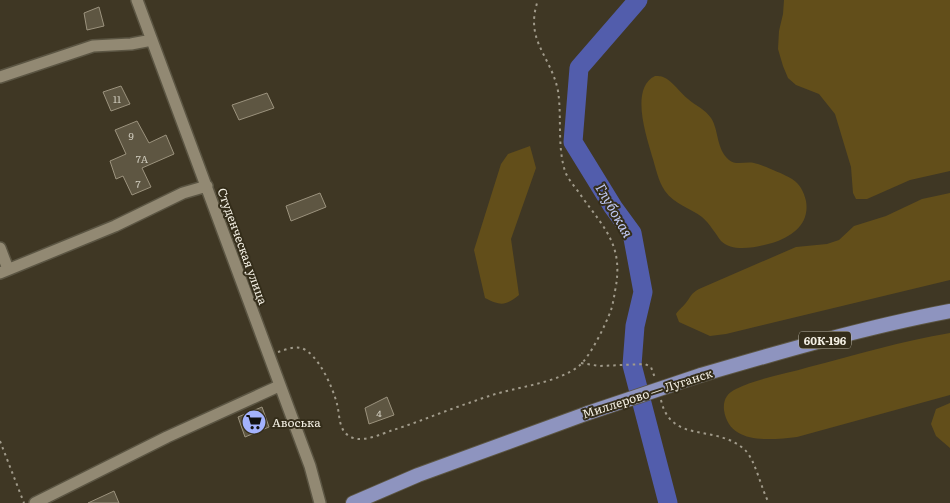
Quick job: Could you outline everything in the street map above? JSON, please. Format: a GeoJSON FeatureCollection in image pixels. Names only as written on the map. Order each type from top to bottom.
{"type":"FeatureCollection","features":[{"type":"Feature","properties":{"kind":"main road","name":"Миллерово — Луганск"},"geometry":{"type":"LineString","coordinates":[[353,503],[418,475],[588,413],[701,375],[792,348],[917,317],[950,311]]}},
{"type":"Feature","properties":{"kind":"street","name":"Студенческая улица"},"geometry":{"type":"LineString","coordinates":[[137,0],[310,466],[320,503]]}},
{"type":"Feature","properties":{"kind":"street"},"geometry":{"type":"LineString","coordinates":[[0,77],[93,46],[132,44],[152,40]]}},
{"type":"Feature","properties":{"kind":"street"},"geometry":{"type":"LineString","coordinates":[[0,248],[4,271],[116,226],[183,193],[207,186]]}},
{"type":"Feature","properties":{"kind":"street"},"geometry":{"type":"LineString","coordinates":[[35,503],[167,436],[279,386]]}},
{"type":"Feature","properties":{"kind":"path"},"geometry":{"type":"LineString","coordinates":[[268,356],[291,348],[300,348],[309,352],[320,366],[332,390],[343,430],[347,436],[361,439],[414,424],[467,404],[563,375],[581,364],[602,331],[612,308],[617,281],[617,256],[612,240],[566,173],[561,149],[558,89],[534,31],[534,17],[538,0]]}},
{"type":"Feature","properties":{"kind":"path"},"geometry":{"type":"LineString","coordinates":[[581,364],[599,366],[645,364],[651,367],[656,380]]}},
{"type":"Feature","properties":{"kind":"path"},"geometry":{"type":"LineString","coordinates":[[660,396],[665,414],[671,423],[693,431],[727,438],[747,452],[769,503]]}},
{"type":"Feature","properties":{"kind":"path"},"geometry":{"type":"LineString","coordinates":[[0,441],[24,503]]}},
{"type":"Feature","properties":{"kind":"shaded area"},"geometry":{"type":"Polygon","coordinates":[[[784,0],[950,0],[950,171],[910,180],[867,199],[856,199],[853,193],[851,167],[835,114],[819,94],[796,85],[788,78],[783,66],[778,49],[784,0]]]}},
{"type":"Feature","properties":{"kind":"shaded area"},"geometry":{"type":"Polygon","coordinates":[[[655,76],[670,81],[709,115],[714,123],[722,150],[729,160],[735,163],[757,164],[785,175],[797,183],[804,194],[807,209],[802,223],[793,233],[772,243],[759,246],[732,247],[721,241],[702,217],[677,203],[669,195],[657,174],[646,136],[642,113],[641,101],[643,91],[647,82],[655,76]]]}},
{"type":"Feature","properties":{"kind":"shaded area"},"geometry":{"type":"Polygon","coordinates":[[[530,146],[536,168],[511,239],[519,295],[503,304],[485,298],[474,250],[501,164],[508,154],[530,146]]]}},
{"type":"Feature","properties":{"kind":"shaded area"},"geometry":{"type":"Polygon","coordinates":[[[950,193],[950,280],[726,334],[710,336],[679,322],[676,314],[692,294],[699,289],[796,247],[827,244],[839,240],[854,226],[886,216],[922,199],[950,193]]]}},
{"type":"Feature","properties":{"kind":"shaded area"},"geometry":{"type":"Polygon","coordinates":[[[950,333],[950,395],[797,437],[775,439],[752,438],[742,435],[727,421],[724,410],[726,397],[745,385],[879,348],[950,333]]]}},
{"type":"Feature","properties":{"kind":"shaded area"},"geometry":{"type":"Polygon","coordinates":[[[950,403],[950,448],[936,436],[931,424],[936,409],[950,403]]]}},
{"type":"Feature","properties":{"kind":"building"},"geometry":{"type":"Polygon","coordinates":[[[99,7],[104,26],[87,30],[84,13],[99,7]]]}},
{"type":"Feature","properties":{"kind":"building"},"geometry":{"type":"Polygon","coordinates":[[[121,86],[130,104],[111,111],[103,92],[121,86]]]}},
{"type":"Feature","properties":{"kind":"building"},"geometry":{"type":"Polygon","coordinates":[[[267,93],[274,108],[239,120],[232,105],[267,93]]]}},
{"type":"Feature","properties":{"kind":"building"},"geometry":{"type":"Polygon","coordinates":[[[137,121],[149,143],[166,135],[174,154],[142,168],[151,187],[132,195],[123,176],[116,179],[110,161],[126,154],[115,130],[137,121]]]}},
{"type":"Feature","properties":{"kind":"building"},"geometry":{"type":"Polygon","coordinates":[[[320,193],[326,207],[291,221],[286,206],[320,193]]]}},
{"type":"Feature","properties":{"kind":"building"},"geometry":{"type":"Polygon","coordinates":[[[387,397],[394,415],[369,424],[365,408],[387,397]]]}},
{"type":"Feature","properties":{"kind":"building","name":"Авоська"},"geometry":{"type":"Polygon","coordinates":[[[262,407],[269,427],[245,437],[238,417],[262,407]]]}},
{"type":"Feature","properties":{"kind":"building"},"geometry":{"type":"Polygon","coordinates":[[[114,491],[119,503],[88,503],[114,491]]]}},
{"type":"Feature","properties":{"kind":"waterway","name":"Глубокая"},"geometry":{"type":"LineString","coordinates":[[638,0],[579,68],[573,142],[613,207],[632,233],[643,292],[635,326],[632,365],[668,503]]}},
{"type":"Feature","properties":{"kind":"place","name":"Авоська"},"geometry":{"type":"Point","coordinates":[254,422]}}]}
